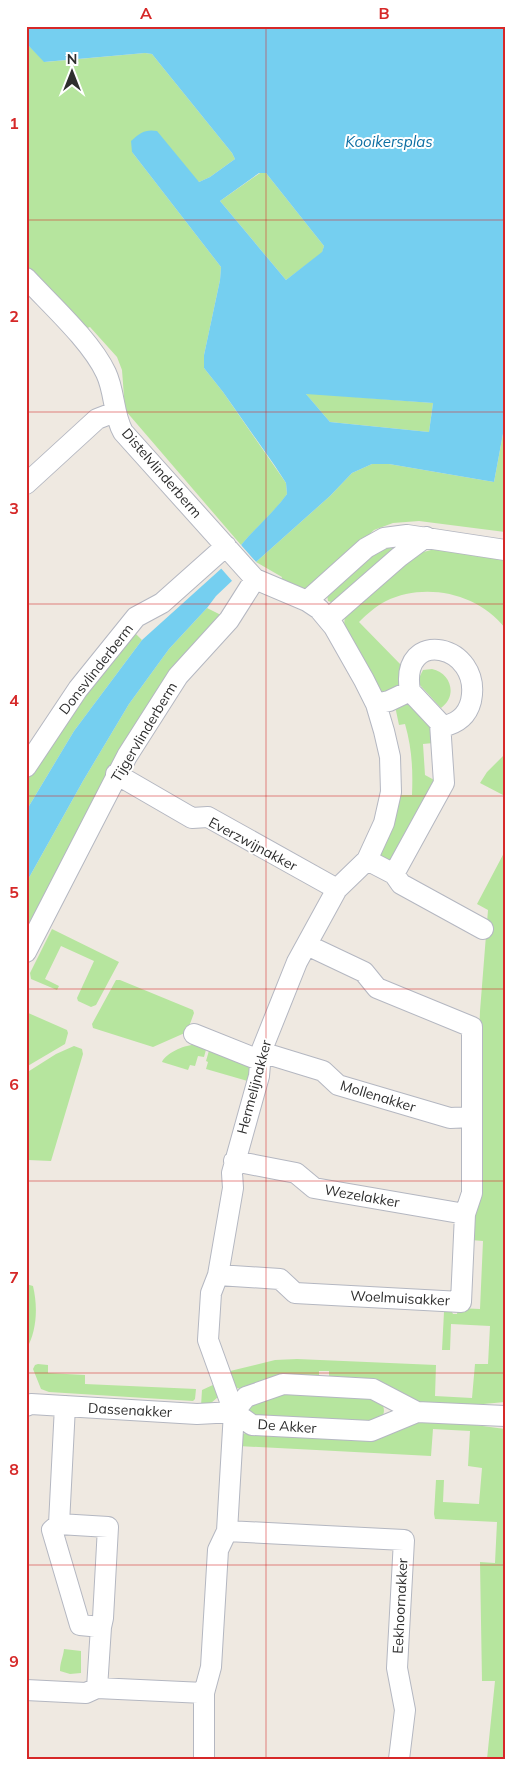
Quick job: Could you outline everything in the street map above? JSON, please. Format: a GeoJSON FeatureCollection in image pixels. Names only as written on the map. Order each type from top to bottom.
{"type":"FeatureCollection","features":[{"type":"Feature","properties":{"kind":"street","name":"Distelvlinderberm"},"geometry":{"type":"LineString","coordinates":[[26,278],[98,358],[110,384],[115,412],[123,432],[251,574],[318,610]]}},
{"type":"Feature","properties":{"kind":"street"},"geometry":{"type":"LineString","coordinates":[[26,484],[97,420],[115,412]]}},
{"type":"Feature","properties":{"kind":"street"},"geometry":{"type":"LineString","coordinates":[[318,610],[374,542],[384,538],[398,535],[426,537],[505,550]]}},
{"type":"Feature","properties":{"kind":"street"},"geometry":{"type":"LineString","coordinates":[[318,610],[426,537]]}},
{"type":"Feature","properties":{"kind":"street","name":"Donsvlinderberm"},"geometry":{"type":"LineString","coordinates":[[26,767],[78,690],[136,617],[162,603],[229,549]]}},
{"type":"Feature","properties":{"kind":"street","name":"Tijgervlinderberm"},"geometry":{"type":"LineString","coordinates":[[26,952],[116,774],[178,676],[229,620],[251,574]]}},
{"type":"Feature","properties":{"kind":"street"},"geometry":{"type":"LineString","coordinates":[[318,610],[344,642],[376,704],[390,758],[391,792],[384,823],[367,860],[394,874],[401,884],[483,930]]}},
{"type":"Feature","properties":{"kind":"street"},"geometry":{"type":"LineString","coordinates":[[394,874],[443,786],[444,766],[441,727],[438,720],[410,691],[409,682],[410,671],[415,660],[422,652],[428,649],[452,654],[467,671],[472,683],[470,706],[461,719],[456,723],[441,727]]}},
{"type":"Feature","properties":{"kind":"street"},"geometry":{"type":"LineString","coordinates":[[376,704],[389,701],[410,691]]}},
{"type":"Feature","properties":{"kind":"street","name":"Everzwijnakker"},"geometry":{"type":"LineString","coordinates":[[116,774],[192,818],[208,817],[337,889]]}},
{"type":"Feature","properties":{"kind":"street","name":"Hermelijnakker"},"geometry":{"type":"LineString","coordinates":[[234,1412],[208,1340],[211,1293],[218,1275],[233,1188],[232,1172],[234,1161],[259,1076],[260,1056],[297,962],[337,889],[367,860]]}},
{"type":"Feature","properties":{"kind":"street","name":"Woelmuisakker"},"geometry":{"type":"LineString","coordinates":[[218,1275],[280,1279],[295,1293],[461,1302],[465,1214],[472,1193],[472,1027],[377,988],[364,972],[306,945]]}},
{"type":"Feature","properties":{"kind":"street","name":"Mollenakker"},"geometry":{"type":"LineString","coordinates":[[194,1034],[260,1056],[323,1071],[338,1085],[450,1118],[472,1117]]}},
{"type":"Feature","properties":{"kind":"street","name":"Wezelakker"},"geometry":{"type":"LineString","coordinates":[[234,1161],[296,1173],[314,1188],[465,1214]]}},
{"type":"Feature","properties":{"kind":"street","name":"De Akker"},"geometry":{"type":"LineString","coordinates":[[417,1412],[371,1431],[252,1424],[234,1412],[246,1397],[283,1384],[373,1389],[417,1412],[505,1416]]}},
{"type":"Feature","properties":{"kind":"street","name":"Dassenakker"},"geometry":{"type":"LineString","coordinates":[[28,1401],[65,1406],[197,1414],[234,1412]]}},
{"type":"Feature","properties":{"kind":"street"},"geometry":{"type":"LineString","coordinates":[[59,1524],[65,1406]]}},
{"type":"Feature","properties":{"kind":"street"},"geometry":{"type":"LineString","coordinates":[[204,1759],[204,1693],[211,1667],[218,1550],[227,1531],[234,1412]]}},
{"type":"Feature","properties":{"kind":"street"},"geometry":{"type":"LineString","coordinates":[[97,1688],[108,1527],[59,1524],[52,1530],[80,1625],[101,1626]]}},
{"type":"Feature","properties":{"kind":"street","name":"Eekhoornakker"},"geometry":{"type":"LineString","coordinates":[[227,1531],[404,1540],[397,1668],[405,1710],[399,1759]]}},
{"type":"Feature","properties":{"kind":"street"},"geometry":{"type":"LineString","coordinates":[[26,1690],[86,1693],[97,1688],[204,1693]]}},
{"type":"Feature","properties":{"kind":"green space"},"geometry":{"type":"Polygon","coordinates":[[[26,43],[45,62],[145,53],[152,54],[235,159],[210,177],[199,182],[132,152],[221,267],[204,355],[204,368],[223,392],[286,483],[287,494],[241,545],[125,410],[122,370],[117,357],[90,327],[85,329],[26,266],[26,43]]]}},
{"type":"Feature","properties":{"kind":"green space"},"geometry":{"type":"Polygon","coordinates":[[[260,173],[266,173],[324,246],[322,253],[286,280],[220,201],[260,173]]]}},
{"type":"Feature","properties":{"kind":"green space"},"geometry":{"type":"Polygon","coordinates":[[[305,393],[433,403],[429,432],[330,422],[305,393]]]}},
{"type":"Feature","properties":{"kind":"green space"},"geometry":{"type":"Polygon","coordinates":[[[505,423],[505,532],[419,521],[393,523],[374,530],[318,584],[304,589],[280,582],[282,577],[256,562],[330,496],[352,473],[372,464],[389,464],[494,482],[505,423]]]}},
{"type":"Feature","properties":{"kind":"green space"},"geometry":{"type":"Polygon","coordinates":[[[404,541],[334,603],[328,601],[327,595],[367,553],[404,541]]]}},
{"type":"Feature","properties":{"kind":"green space"},"geometry":{"type":"Polygon","coordinates":[[[431,550],[443,550],[505,560],[505,628],[494,616],[480,606],[450,594],[417,592],[401,595],[386,601],[359,622],[402,666],[403,676],[397,689],[382,693],[344,626],[345,614],[420,553],[431,550]]]}},
{"type":"Feature","properties":{"kind":"green space"},"geometry":{"type":"Polygon","coordinates":[[[207,608],[221,615],[26,936],[26,883],[129,704],[169,649],[207,608]]]}},
{"type":"Feature","properties":{"kind":"green space"},"geometry":{"type":"Polygon","coordinates":[[[132,630],[142,640],[74,731],[26,811],[26,782],[42,756],[132,630]]]}},
{"type":"Feature","properties":{"kind":"green space"},"geometry":{"type":"Polygon","coordinates":[[[432,669],[444,675],[450,685],[449,697],[441,708],[419,684],[419,678],[423,670],[432,669]]]}},
{"type":"Feature","properties":{"kind":"green space"},"geometry":{"type":"Polygon","coordinates":[[[407,701],[432,722],[433,743],[423,744],[425,775],[436,781],[394,863],[378,855],[399,795],[412,795],[411,750],[405,724],[399,725],[395,706],[407,701]]]}},
{"type":"Feature","properties":{"kind":"green space"},"geometry":{"type":"Polygon","coordinates":[[[505,754],[505,798],[503,795],[480,783],[487,772],[505,754]]]}},
{"type":"Feature","properties":{"kind":"green space"},"geometry":{"type":"Polygon","coordinates":[[[505,851],[505,1402],[462,1406],[415,1404],[365,1378],[329,1376],[329,1371],[319,1371],[319,1375],[315,1379],[244,1390],[237,1388],[232,1384],[226,1372],[275,1360],[297,1359],[436,1365],[435,1396],[472,1398],[475,1364],[488,1364],[490,1326],[451,1324],[450,1350],[442,1350],[444,1312],[457,1314],[458,1308],[480,1309],[483,1241],[471,1240],[480,1011],[488,910],[477,904],[505,851]]]}},
{"type":"Feature","properties":{"kind":"green space"},"geometry":{"type":"Polygon","coordinates":[[[52,929],[119,962],[96,1005],[91,1007],[78,1001],[77,998],[94,961],[61,946],[45,979],[59,986],[57,990],[31,979],[30,973],[52,929]]]}},
{"type":"Feature","properties":{"kind":"green space"},"geometry":{"type":"Polygon","coordinates":[[[116,980],[193,1010],[194,1013],[187,1032],[153,1047],[93,1028],[92,1024],[116,980]]]}},
{"type":"Feature","properties":{"kind":"green space"},"geometry":{"type":"Polygon","coordinates":[[[26,1012],[67,1030],[68,1033],[65,1044],[26,1067],[26,1012]]]}},
{"type":"Feature","properties":{"kind":"green space"},"geometry":{"type":"Polygon","coordinates":[[[195,1041],[207,1046],[204,1057],[198,1056],[195,1066],[190,1065],[188,1070],[162,1062],[175,1050],[193,1045],[195,1041]]]}},
{"type":"Feature","properties":{"kind":"green space"},"geometry":{"type":"Polygon","coordinates":[[[74,1046],[82,1049],[83,1054],[51,1161],[28,1160],[26,1152],[26,1073],[56,1054],[74,1046]]]}},
{"type":"Feature","properties":{"kind":"green space"},"geometry":{"type":"Polygon","coordinates":[[[210,1047],[251,1067],[251,1082],[206,1069],[210,1047]]]}},
{"type":"Feature","properties":{"kind":"green space"},"geometry":{"type":"Polygon","coordinates":[[[26,1284],[33,1286],[36,1302],[36,1319],[30,1343],[26,1350],[26,1284]]]}},
{"type":"Feature","properties":{"kind":"green space"},"geometry":{"type":"Polygon","coordinates":[[[38,1364],[48,1365],[48,1373],[85,1375],[85,1384],[196,1389],[195,1399],[193,1401],[49,1392],[41,1389],[33,1369],[38,1364]]]}},
{"type":"Feature","properties":{"kind":"green space"},"geometry":{"type":"Polygon","coordinates":[[[215,1384],[218,1397],[211,1403],[201,1406],[202,1390],[215,1384]]]}},
{"type":"Feature","properties":{"kind":"green space"},"geometry":{"type":"Polygon","coordinates":[[[279,1391],[380,1399],[384,1412],[378,1424],[253,1420],[246,1407],[279,1391]]]}},
{"type":"Feature","properties":{"kind":"green space"},"geometry":{"type":"Polygon","coordinates":[[[412,1420],[453,1422],[505,1429],[505,1759],[487,1759],[495,1681],[482,1681],[480,1562],[495,1563],[497,1522],[435,1519],[434,1514],[436,1480],[444,1480],[443,1502],[479,1504],[482,1468],[468,1466],[470,1431],[433,1429],[431,1456],[238,1446],[242,1435],[247,1432],[412,1420]]]}},
{"type":"Feature","properties":{"kind":"green space"},"geometry":{"type":"Polygon","coordinates":[[[64,1649],[81,1651],[81,1673],[70,1674],[60,1671],[64,1649]]]}},
{"type":"Feature","properties":{"kind":"water","name":"Kooikersplas"},"geometry":{"type":"Polygon","coordinates":[[[26,26],[505,26],[505,423],[494,482],[389,464],[372,464],[352,473],[330,496],[256,562],[254,560],[216,596],[169,649],[129,704],[26,883],[26,811],[74,731],[142,640],[243,549],[241,545],[287,494],[286,483],[275,466],[204,368],[204,355],[221,267],[132,152],[131,141],[143,132],[157,131],[199,182],[210,177],[235,159],[232,153],[152,54],[145,53],[44,62],[26,43],[26,26]],[[259,173],[220,201],[286,280],[322,252],[324,246],[266,173],[259,173]],[[306,394],[330,422],[429,432],[433,403],[306,394]]]}},
{"type":"Feature","properties":{"kind":"pier"},"geometry":{"type":"Polygon","coordinates":[[[241,545],[256,562],[233,582],[219,566],[241,545]]]}}]}
